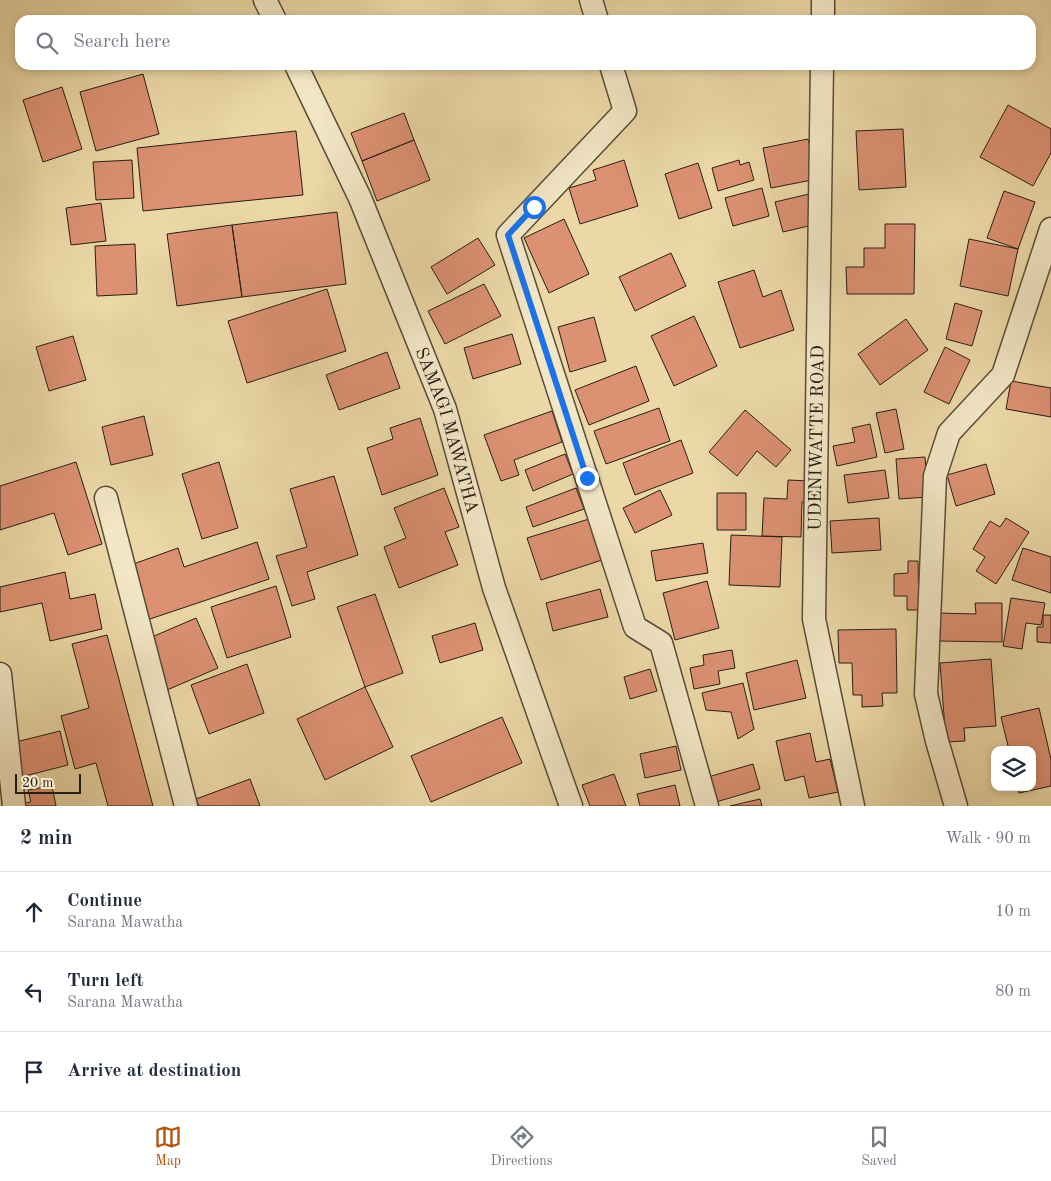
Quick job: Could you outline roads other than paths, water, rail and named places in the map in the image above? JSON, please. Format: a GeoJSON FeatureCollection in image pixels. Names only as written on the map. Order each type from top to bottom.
{"type":"FeatureCollection","features":[{"type":"Feature","properties":{"kind":"street"},"geometry":{"type":"LineString","coordinates":[[265,0],[272,15]]}},
{"type":"Feature","properties":{"kind":"street"},"geometry":{"type":"LineString","coordinates":[[591,0],[596,15]]}},
{"type":"Feature","properties":{"kind":"street"},"geometry":{"type":"LineString","coordinates":[[823,0],[823,15]]}},
{"type":"Feature","properties":{"kind":"street","name":"SAMAGI MAWATHA"},"geometry":{"type":"LineString","coordinates":[[298,70],[360,198],[444,409],[494,588],[571,806]]}},
{"type":"Feature","properties":{"kind":"street"},"geometry":{"type":"LineString","coordinates":[[613,70],[625,111],[508,235],[635,627],[662,644],[707,806]]}},
{"type":"Feature","properties":{"kind":"street","name":"UDENIWATTE ROAD"},"geometry":{"type":"LineString","coordinates":[[822,70],[814,619],[853,806]]}},
{"type":"Feature","properties":{"kind":"street"},"geometry":{"type":"LineString","coordinates":[[956,806],[926,694],[935,476],[949,433],[1003,375],[1051,229]]}},
{"type":"Feature","properties":{"kind":"street"},"geometry":{"type":"LineString","coordinates":[[106,498],[186,806]]}},
{"type":"Feature","properties":{"kind":"street"},"geometry":{"type":"LineString","coordinates":[[0,674],[14,806]]}}]}
